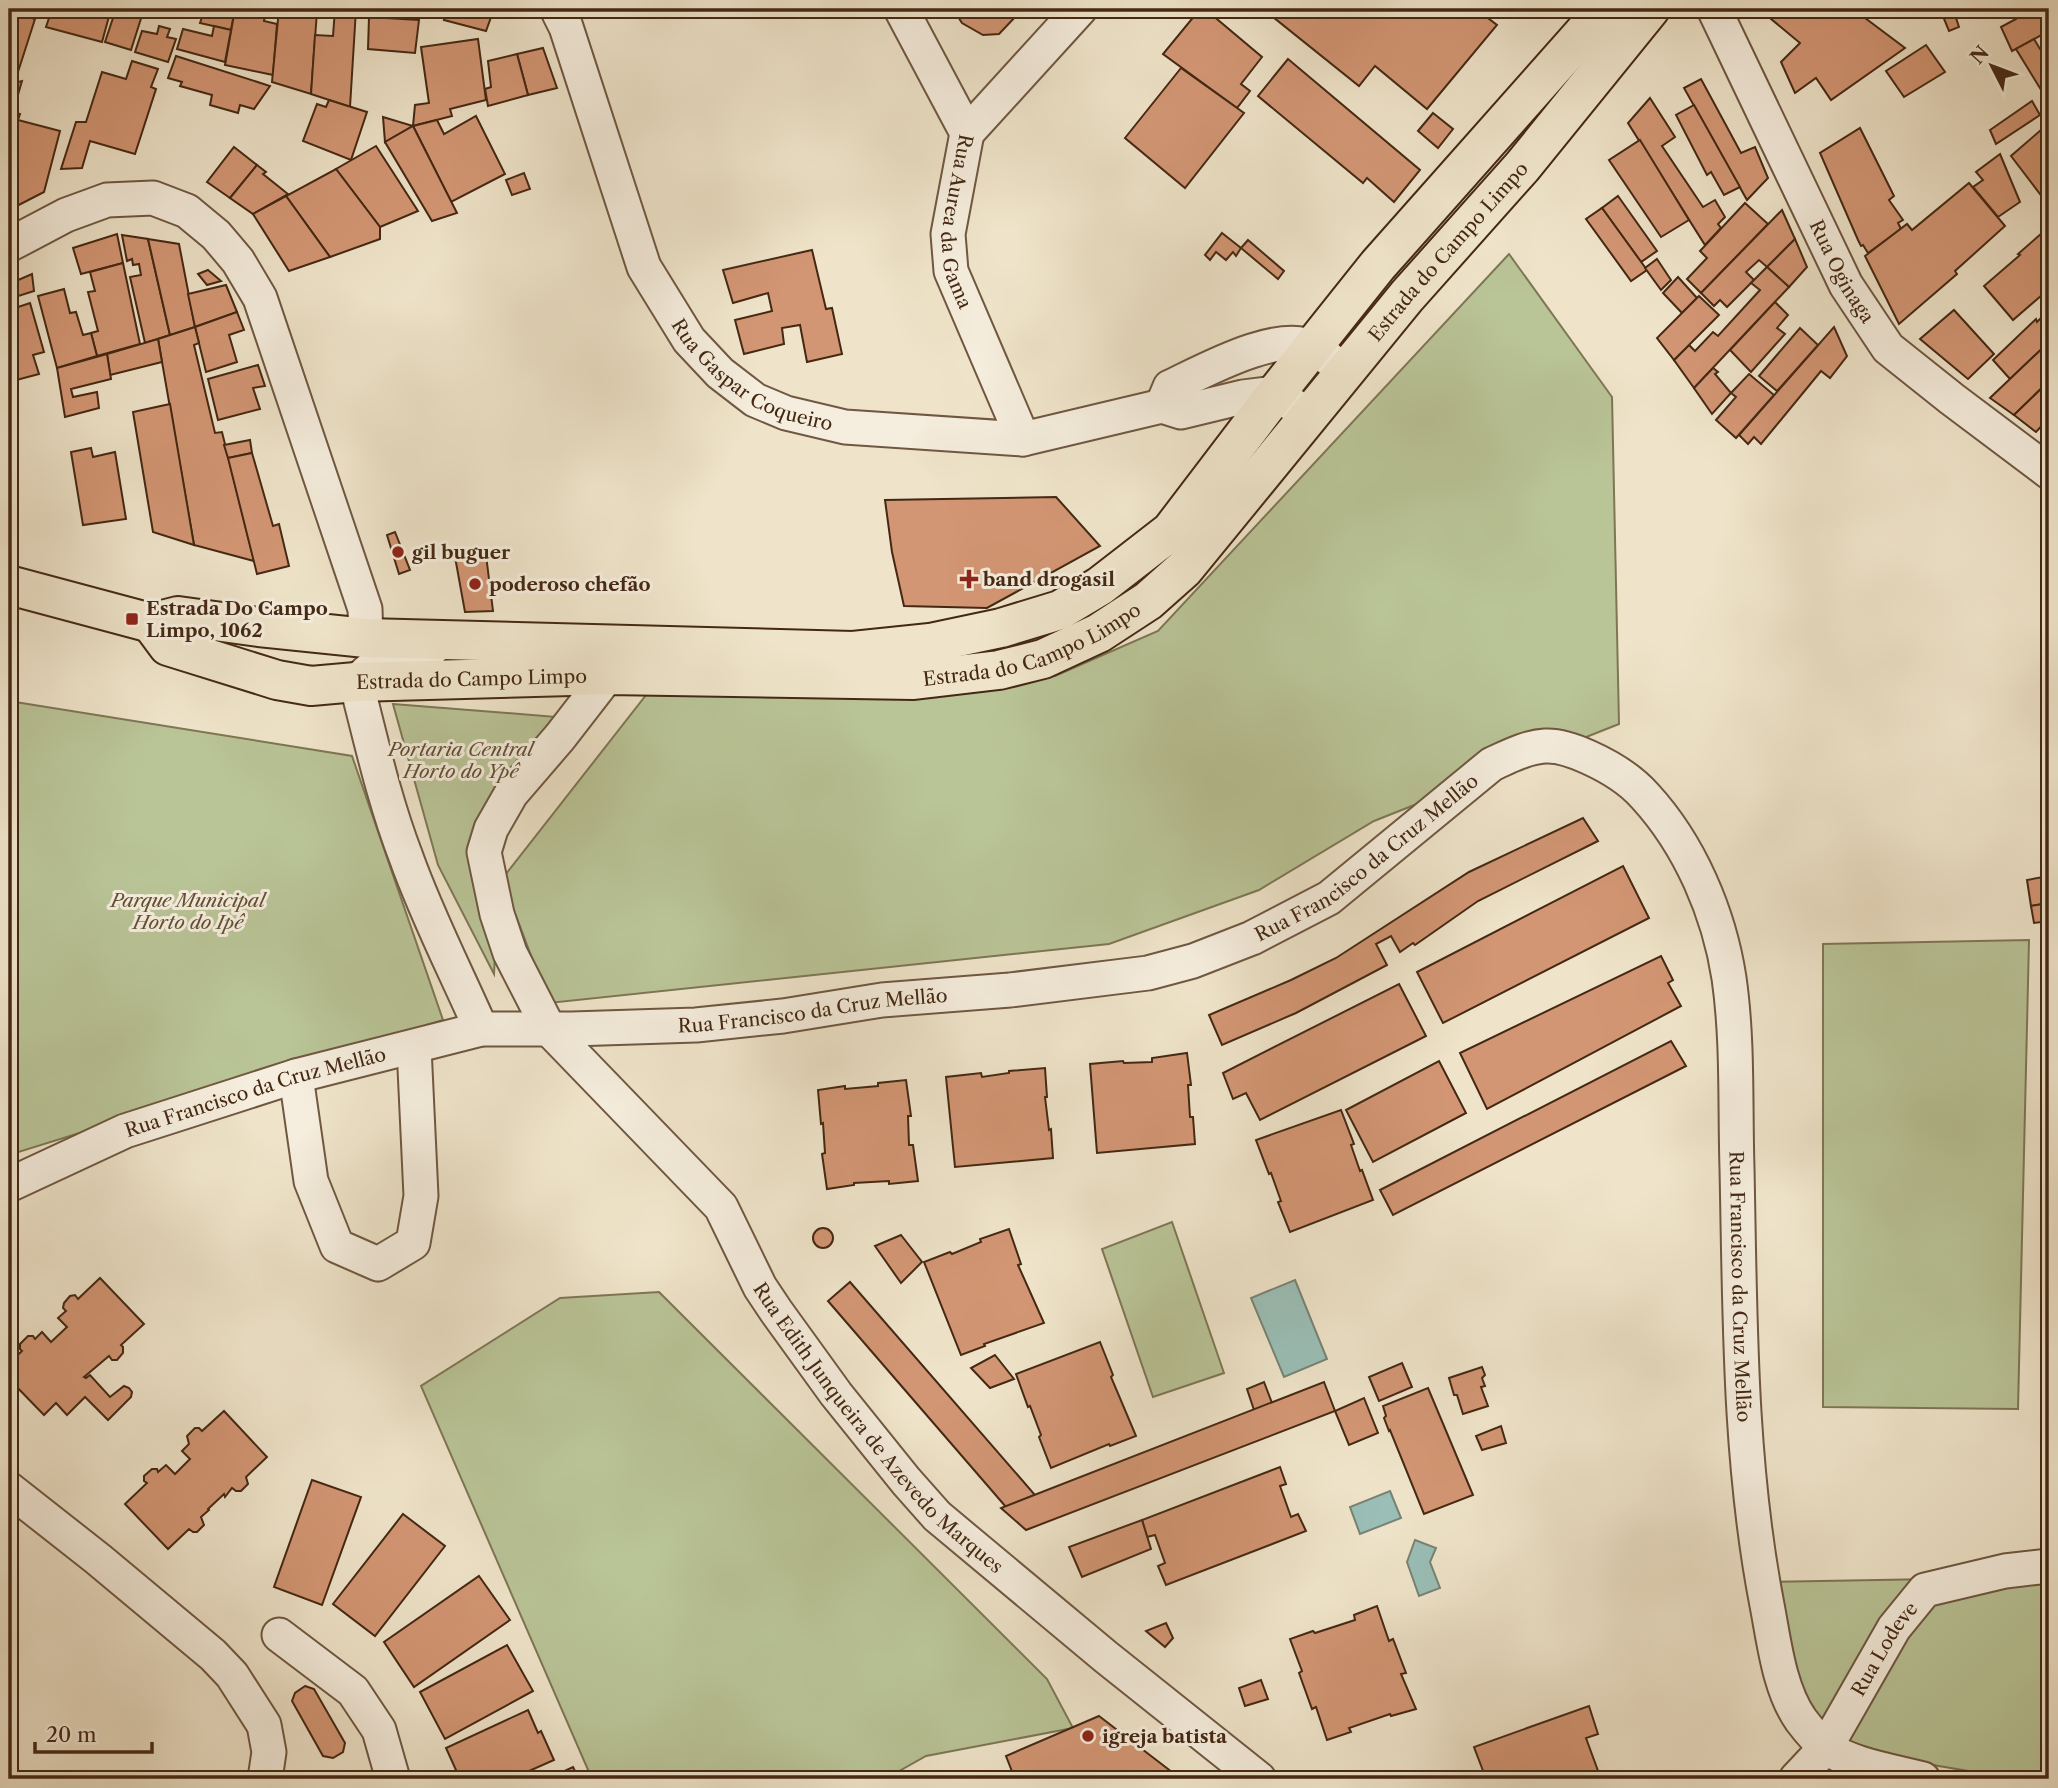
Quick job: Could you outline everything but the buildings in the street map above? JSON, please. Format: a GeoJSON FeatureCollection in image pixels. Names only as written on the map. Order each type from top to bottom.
{"type":"FeatureCollection","features":[{"type":"Feature","properties":{"kind":"main road","name":"Estrada do Campo Limpo"},"geometry":{"type":"LineString","coordinates":[[9,585],[151,623],[178,616],[366,638],[853,651],[930,643],[1001,628],[1060,610],[1100,586],[1171,531],[1378,265],[1605,9]]}},
{"type":"Feature","properties":{"kind":"main road","name":"Estrada do Campo Limpo"},"geometry":{"type":"LineString","coordinates":[[151,623],[168,646],[277,680],[311,686],[356,682],[608,675],[914,680],[999,670],[1043,659],[1100,633],[1148,601],[1184,569],[1407,296],[1522,167],[1650,9]]}},
{"type":"Feature","properties":{"kind":"street","name":"Rua Gaspar Coqueiro"},"geometry":{"type":"LineString","coordinates":[[557,9],[566,27],[644,267],[689,340],[720,373],[755,400],[786,413],[845,427],[1023,439],[1162,405],[1181,412],[1243,397],[1276,393]]}},
{"type":"Feature","properties":{"kind":"street","name":"Rua Aurea da Gama"},"geometry":{"type":"LineString","coordinates":[[901,9],[967,133],[948,234],[951,271],[1023,439]]}},
{"type":"Feature","properties":{"kind":"street"},"geometry":{"type":"LineString","coordinates":[[967,133],[1080,9]]}},
{"type":"Feature","properties":{"kind":"street","name":"Rua Oginaga"},"geometry":{"type":"LineString","coordinates":[[1714,9],[1846,285],[1888,348],[2049,471]]}},
{"type":"Feature","properties":{"kind":"street"},"geometry":{"type":"LineString","coordinates":[[9,245],[66,215],[107,200],[153,198],[187,211],[216,235],[238,261],[260,298],[365,609],[366,638]]}},
{"type":"Feature","properties":{"kind":"street"},"geometry":{"type":"LineString","coordinates":[[1162,405],[1170,387],[1249,351],[1288,343],[1313,347],[1344,372]]}},
{"type":"Feature","properties":{"kind":"street"},"geometry":{"type":"LineString","coordinates":[[1276,393],[1309,416]]}},
{"type":"Feature","properties":{"kind":"street"},"geometry":{"type":"LineString","coordinates":[[441,640],[419,661],[377,663],[356,682],[404,854],[481,1029]]}},
{"type":"Feature","properties":{"kind":"street","name":"Rua Edith Junqueira de Azevedo Marques"},"geometry":{"type":"LineString","coordinates":[[608,675],[511,794],[491,829],[484,852],[497,914],[510,953],[550,1030],[721,1207],[765,1295],[836,1394],[937,1516],[1105,1657],[1259,1779]]}},
{"type":"Feature","properties":{"kind":"street","name":"Rua Francisco da Cruz Mellão"},"geometry":{"type":"LineString","coordinates":[[9,1185],[125,1131],[296,1076],[481,1029],[550,1030],[709,1024],[783,1016],[882,1000],[1010,990],[1148,973],[1193,961],[1252,938],[1329,898],[1492,764],[1520,751],[1546,746],[1571,750],[1623,776],[1644,794],[1665,821],[1693,867],[1718,927],[1729,979],[1734,1046],[1739,1294],[1746,1448],[1759,1567],[1782,1679],[1800,1718],[1826,1747],[1857,1762],[1923,1779]]}},
{"type":"Feature","properties":{"kind":"street"},"geometry":{"type":"LineString","coordinates":[[296,1076],[311,1181],[337,1245],[378,1264],[413,1243],[421,1196],[414,1047]]}},
{"type":"Feature","properties":{"kind":"street"},"geometry":{"type":"LineString","coordinates":[[9,1489],[98,1559],[213,1655],[232,1675],[264,1726],[269,1752],[265,1779]]}},
{"type":"Feature","properties":{"kind":"street","name":"Rua Lodeve"},"geometry":{"type":"LineString","coordinates":[[1826,1747],[1894,1628],[1925,1590],[2005,1571],[2049,1566]]}},
{"type":"Feature","properties":{"kind":"street"},"geometry":{"type":"LineString","coordinates":[[279,1635],[353,1691],[379,1730],[392,1779]]}},
{"type":"Feature","properties":{"kind":"street"},"geometry":{"type":"LineString","coordinates":[[1796,1779],[1826,1747]]}},
{"type":"Feature","properties":{"kind":"green space"},"geometry":{"type":"Polygon","coordinates":[[[1509,254],[1612,397],[1619,724],[1374,821],[1259,890],[1109,944],[549,1003],[502,879],[650,690],[925,683],[1055,676],[1158,631],[1509,254]]]}},
{"type":"Feature","properties":{"kind":"green space","name":"Parque Municipal Horto do Ipê"},"geometry":{"type":"Polygon","coordinates":[[[9,701],[352,756],[443,1020],[9,1155],[9,701]]]}},
{"type":"Feature","properties":{"kind":"green space","name":"Portaria Central Horto do Ypê"},"geometry":{"type":"Polygon","coordinates":[[[393,704],[557,717],[487,813],[497,914],[494,974],[438,865],[393,704]]]}},
{"type":"Feature","properties":{"kind":"green space"},"geometry":{"type":"Polygon","coordinates":[[[2029,940],[2018,1409],[1823,1407],[1823,944],[2029,940]]]}},
{"type":"Feature","properties":{"kind":"green space"},"geometry":{"type":"Polygon","coordinates":[[[1172,1222],[1224,1373],[1153,1397],[1102,1249],[1172,1222]]]}},
{"type":"Feature","properties":{"kind":"green space"},"geometry":{"type":"Polygon","coordinates":[[[659,1292],[1047,1679],[1073,1728],[926,1756],[885,1779],[592,1779],[421,1386],[560,1298],[659,1292]]]}},
{"type":"Feature","properties":{"kind":"green space"},"geometry":{"type":"Polygon","coordinates":[[[2049,1577],[2049,1779],[2016,1779],[1826,1747],[1763,1582],[2049,1577]]]}},
{"type":"Feature","properties":{"kind":"water"},"geometry":{"type":"Polygon","coordinates":[[[1295,1280],[1327,1359],[1284,1377],[1251,1298],[1295,1280]]]}},
{"type":"Feature","properties":{"kind":"water"},"geometry":{"type":"Polygon","coordinates":[[[1390,1491],[1401,1518],[1360,1534],[1350,1507],[1390,1491]]]}},
{"type":"Feature","properties":{"kind":"water"},"geometry":{"type":"Polygon","coordinates":[[[1415,1540],[1436,1548],[1430,1562],[1440,1588],[1419,1596],[1407,1562],[1415,1540]]]}},
{"type":"Feature","properties":{"kind":"place","name":"gil buguer"},"geometry":{"type":"Point","coordinates":[398,552]}},
{"type":"Feature","properties":{"kind":"place","name":"band drogasil"},"geometry":{"type":"Point","coordinates":[969,579]}},
{"type":"Feature","properties":{"kind":"place","name":"poderoso chefão"},"geometry":{"type":"Point","coordinates":[475,584]}},
{"type":"Feature","properties":{"kind":"place","name":"Estrada Do Campo Limpo, 1062"},"geometry":{"type":"Point","coordinates":[132,619]}},
{"type":"Feature","properties":{"kind":"place","name":"igreja batista"},"geometry":{"type":"Point","coordinates":[1088,1736]}}]}
